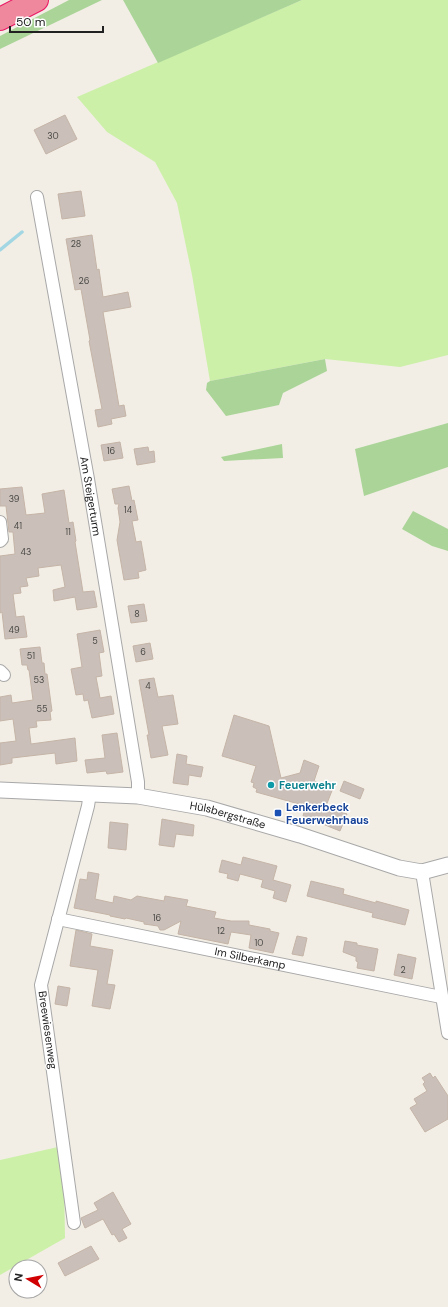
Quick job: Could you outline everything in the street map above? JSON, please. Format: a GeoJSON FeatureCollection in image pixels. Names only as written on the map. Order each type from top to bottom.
{"type":"FeatureCollection","features":[{"type":"Feature","properties":{"kind":"highway"},"geometry":{"type":"LineString","coordinates":[[0,19],[37,0]]}},
{"type":"Feature","properties":{"kind":"street","name":"Am Steigerturm"},"geometry":{"type":"LineString","coordinates":[[37,197],[90,487],[136,774],[138,796]]}},
{"type":"Feature","properties":{"kind":"street"},"geometry":{"type":"LineString","coordinates":[[0,522],[2,539],[0,541]]}},
{"type":"Feature","properties":{"kind":"street","name":"Hülsbergstraße"},"geometry":{"type":"LineString","coordinates":[[0,790],[138,796],[207,808],[300,835],[400,868],[422,872],[448,865]]}},
{"type":"Feature","properties":{"kind":"street","name":"Breewiesenweg"},"geometry":{"type":"LineString","coordinates":[[74,1223],[42,985],[88,806],[90,793]]}},
{"type":"Feature","properties":{"kind":"street"},"geometry":{"type":"LineString","coordinates":[[422,872],[448,1033]]}},
{"type":"Feature","properties":{"kind":"street","name":"Im Silberkamp"},"geometry":{"type":"LineString","coordinates":[[58,919],[442,997]]}},
{"type":"Feature","properties":{"kind":"green space"},"geometry":{"type":"Polygon","coordinates":[[[69,0],[102,0],[0,49],[0,36],[69,0]]]}},
{"type":"Feature","properties":{"kind":"green space"},"geometry":{"type":"Polygon","coordinates":[[[123,0],[302,0],[158,63],[123,0]]]}},
{"type":"Feature","properties":{"kind":"green space"},"geometry":{"type":"Polygon","coordinates":[[[302,0],[448,0],[448,355],[400,367],[325,359],[210,381],[192,275],[177,203],[155,162],[107,132],[77,97],[302,0]]]}},
{"type":"Feature","properties":{"kind":"green space"},"geometry":{"type":"Polygon","coordinates":[[[325,359],[327,371],[283,393],[279,405],[226,416],[206,390],[207,383],[210,381],[325,359]]]}},
{"type":"Feature","properties":{"kind":"green space"},"geometry":{"type":"Polygon","coordinates":[[[448,423],[448,467],[364,496],[355,449],[448,423]]]}},
{"type":"Feature","properties":{"kind":"green space"},"geometry":{"type":"Polygon","coordinates":[[[282,444],[283,458],[224,461],[221,457],[282,444]]]}},
{"type":"Feature","properties":{"kind":"green space"},"geometry":{"type":"Polygon","coordinates":[[[413,511],[448,529],[448,551],[432,546],[402,529],[413,511]]]}},
{"type":"Feature","properties":{"kind":"green space"},"geometry":{"type":"Polygon","coordinates":[[[58,1147],[64,1179],[65,1238],[28,1259],[8,1259],[8,1270],[0,1275],[0,1160],[58,1147]]]}},
{"type":"Feature","properties":{"kind":"building"},"geometry":{"type":"Polygon","coordinates":[[[65,115],[77,139],[46,154],[34,130],[65,115]]]}},
{"type":"Feature","properties":{"kind":"building"},"geometry":{"type":"Polygon","coordinates":[[[81,191],[85,216],[62,219],[58,194],[81,191]]]}},
{"type":"Feature","properties":{"kind":"building"},"geometry":{"type":"Polygon","coordinates":[[[92,235],[103,297],[128,292],[131,307],[103,312],[119,406],[124,405],[126,416],[111,419],[112,424],[98,427],[95,410],[102,409],[81,289],[75,290],[66,239],[92,235]]]}},
{"type":"Feature","properties":{"kind":"building"},"geometry":{"type":"Polygon","coordinates":[[[120,442],[123,458],[104,461],[101,445],[120,442]]]}},
{"type":"Feature","properties":{"kind":"building"},"geometry":{"type":"Polygon","coordinates":[[[148,447],[149,452],[154,451],[155,462],[137,465],[134,449],[148,447]]]}},
{"type":"Feature","properties":{"kind":"building"},"geometry":{"type":"Polygon","coordinates":[[[129,486],[132,501],[134,500],[138,520],[132,521],[136,542],[141,541],[146,570],[138,572],[139,578],[124,580],[117,540],[120,522],[118,508],[119,504],[115,504],[112,489],[129,486]]]}},
{"type":"Feature","properties":{"kind":"building"},"geometry":{"type":"Polygon","coordinates":[[[22,487],[26,515],[45,513],[42,494],[64,490],[69,523],[73,522],[83,592],[94,591],[97,607],[77,610],[75,597],[54,601],[53,590],[65,587],[61,565],[38,568],[39,576],[26,578],[28,586],[20,587],[21,593],[13,594],[16,617],[24,616],[27,637],[5,639],[2,612],[0,613],[0,556],[15,554],[13,532],[9,532],[6,506],[0,506],[0,489],[22,487]]]}},
{"type":"Feature","properties":{"kind":"building"},"geometry":{"type":"Polygon","coordinates":[[[144,604],[147,621],[131,623],[128,606],[144,604]]]}},
{"type":"Feature","properties":{"kind":"building"},"geometry":{"type":"Polygon","coordinates":[[[100,630],[104,652],[99,653],[102,676],[96,677],[100,698],[111,696],[114,714],[92,718],[88,700],[84,701],[83,694],[76,695],[71,669],[82,667],[77,634],[100,630]]]}},
{"type":"Feature","properties":{"kind":"building"},"geometry":{"type":"Polygon","coordinates":[[[150,643],[153,659],[136,662],[133,646],[150,643]]]}},
{"type":"Feature","properties":{"kind":"building"},"geometry":{"type":"Polygon","coordinates":[[[40,647],[42,663],[44,663],[45,674],[47,674],[52,711],[50,712],[51,720],[36,721],[37,727],[29,728],[31,744],[75,738],[77,761],[56,764],[55,753],[12,758],[12,763],[0,765],[0,743],[16,741],[13,719],[0,721],[0,697],[11,695],[12,703],[33,700],[29,670],[27,665],[22,665],[20,649],[40,647]]]}},
{"type":"Feature","properties":{"kind":"building"},"geometry":{"type":"Polygon","coordinates":[[[154,678],[158,697],[173,695],[178,724],[162,726],[168,755],[151,758],[147,735],[149,735],[139,680],[154,678]]]}},
{"type":"Feature","properties":{"kind":"building"},"geometry":{"type":"Polygon","coordinates":[[[234,715],[269,726],[281,778],[300,773],[304,760],[319,766],[314,781],[333,788],[326,806],[347,814],[340,831],[303,816],[306,806],[256,792],[257,789],[253,787],[254,783],[251,782],[256,766],[222,756],[234,715]]]}},
{"type":"Feature","properties":{"kind":"building"},"geometry":{"type":"Polygon","coordinates":[[[117,733],[123,772],[107,774],[106,771],[87,773],[85,760],[105,758],[102,735],[117,733]]]}},
{"type":"Feature","properties":{"kind":"building"},"geometry":{"type":"Polygon","coordinates":[[[177,754],[187,756],[186,764],[203,767],[201,777],[189,775],[188,785],[173,783],[177,754]]]}},
{"type":"Feature","properties":{"kind":"building"},"geometry":{"type":"Polygon","coordinates":[[[344,781],[364,789],[360,799],[340,791],[344,781]]]}},
{"type":"Feature","properties":{"kind":"building"},"geometry":{"type":"Polygon","coordinates":[[[162,819],[194,825],[193,836],[176,834],[174,847],[159,845],[162,819]]]}},
{"type":"Feature","properties":{"kind":"building"},"geometry":{"type":"Polygon","coordinates":[[[110,822],[128,824],[126,850],[108,848],[110,822]]]}},
{"type":"Feature","properties":{"kind":"building"},"geometry":{"type":"Polygon","coordinates":[[[243,857],[277,866],[273,880],[291,885],[286,902],[273,898],[275,891],[261,887],[263,880],[240,874],[238,881],[227,878],[228,874],[219,872],[222,860],[241,865],[243,857]]]}},
{"type":"Feature","properties":{"kind":"building"},"geometry":{"type":"Polygon","coordinates":[[[88,872],[99,874],[95,899],[113,903],[114,896],[131,900],[137,896],[164,901],[165,896],[188,900],[186,906],[216,912],[214,918],[231,921],[249,921],[249,925],[270,929],[270,931],[279,933],[273,953],[249,948],[251,935],[231,932],[228,944],[178,934],[181,921],[164,930],[160,930],[158,926],[144,924],[144,922],[74,908],[80,879],[87,880],[88,872]]]}},
{"type":"Feature","properties":{"kind":"building"},"geometry":{"type":"Polygon","coordinates":[[[311,881],[344,889],[343,894],[409,910],[405,925],[372,917],[373,913],[307,896],[311,881]]]}},
{"type":"Feature","properties":{"kind":"building"},"geometry":{"type":"Polygon","coordinates":[[[76,930],[92,934],[90,946],[113,950],[107,984],[115,985],[110,1009],[92,1006],[98,970],[70,966],[76,930]]]}},
{"type":"Feature","properties":{"kind":"building"},"geometry":{"type":"Polygon","coordinates":[[[297,936],[307,938],[303,956],[292,954],[297,936]]]}},
{"type":"Feature","properties":{"kind":"building"},"geometry":{"type":"Polygon","coordinates":[[[345,941],[378,949],[374,971],[357,968],[358,962],[356,961],[356,957],[343,952],[345,941]]]}},
{"type":"Feature","properties":{"kind":"building"},"geometry":{"type":"Polygon","coordinates":[[[398,954],[416,958],[412,979],[394,975],[398,954]]]}},
{"type":"Feature","properties":{"kind":"building"},"geometry":{"type":"Polygon","coordinates":[[[58,986],[70,988],[67,1006],[55,1004],[58,986]]]}},
{"type":"Feature","properties":{"kind":"building"},"geometry":{"type":"Polygon","coordinates":[[[430,1073],[433,1078],[435,1076],[448,1096],[448,1119],[425,1132],[410,1108],[417,1104],[414,1099],[427,1091],[423,1084],[425,1082],[422,1078],[430,1073]]]}},
{"type":"Feature","properties":{"kind":"building"},"geometry":{"type":"Polygon","coordinates":[[[113,1192],[131,1224],[122,1229],[127,1238],[119,1242],[114,1234],[112,1235],[103,1219],[85,1228],[81,1218],[98,1210],[94,1203],[113,1192]]]}},
{"type":"Feature","properties":{"kind":"building"},"geometry":{"type":"Polygon","coordinates":[[[91,1246],[99,1259],[65,1276],[58,1263],[91,1246]]]}},
{"type":"Feature","properties":{"kind":"waterway"},"geometry":{"type":"LineString","coordinates":[[0,250],[22,232]]}},
{"type":"Feature","properties":{"kind":"place","name":"Feuerwehr"},"geometry":{"type":"Point","coordinates":[271,785]}},
{"type":"Feature","properties":{"kind":"place","name":"Lenkerbeck Feuerwehrhaus"},"geometry":{"type":"Point","coordinates":[278,813]}}]}
